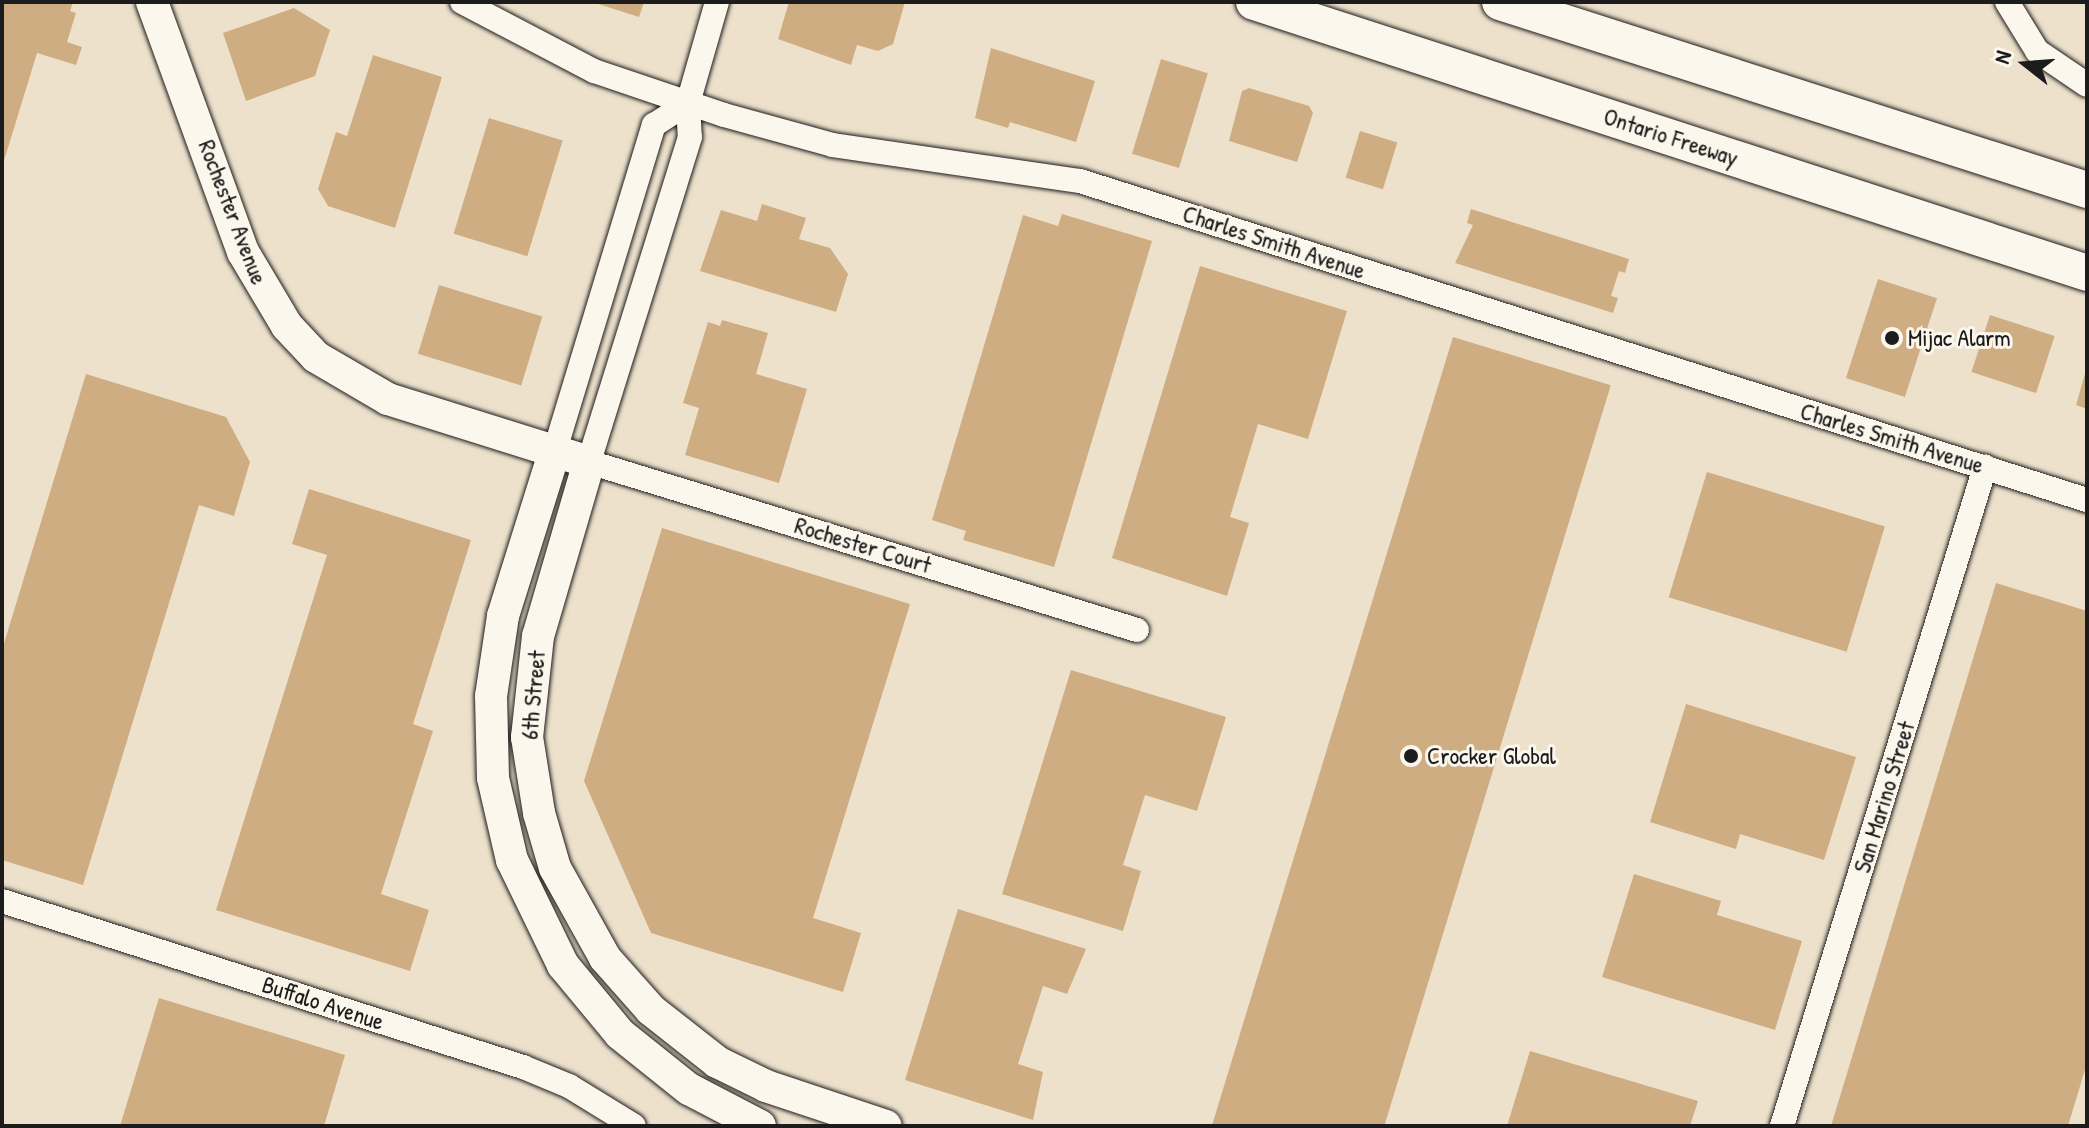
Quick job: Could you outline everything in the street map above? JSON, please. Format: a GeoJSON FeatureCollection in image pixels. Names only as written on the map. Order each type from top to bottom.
{"type":"FeatureCollection","features":[{"type":"Feature","properties":{"kind":"highway","name":"Ontario Freeway"},"geometry":{"type":"LineString","coordinates":[[1254,2],[2087,273]]}},
{"type":"Feature","properties":{"kind":"highway"},"geometry":{"type":"LineString","coordinates":[[1500,2],[2087,190]]}},
{"type":"Feature","properties":{"kind":"main road","name":"Rochester Avenue"},"geometry":{"type":"LineString","coordinates":[[152,2],[243,252],[287,326],[316,357],[388,399],[589,462]]}},
{"type":"Feature","properties":{"kind":"main road","name":"6th Street"},"geometry":{"type":"LineString","coordinates":[[555,450],[511,586],[492,684],[493,778],[512,860],[563,965],[620,1034],[689,1089],[760,1126]]}},
{"type":"Feature","properties":{"kind":"main road","name":"6th Street"},"geometry":{"type":"LineString","coordinates":[[589,462],[538,636],[528,693],[530,764],[555,868],[605,958],[672,1029],[717,1062],[754,1081],[886,1126]]}},
{"type":"Feature","properties":{"kind":"street","name":"Charles Smith Avenue"},"geometry":{"type":"LineString","coordinates":[[462,2],[594,71],[688,103],[833,145],[1080,181],[2087,500]]}},
{"type":"Feature","properties":{"kind":"street","name":"6th Street"},"geometry":{"type":"LineString","coordinates":[[589,462],[690,137],[688,103],[717,2]]}},
{"type":"Feature","properties":{"kind":"street"},"geometry":{"type":"LineString","coordinates":[[2007,2],[2037,51],[2087,85]]}},
{"type":"Feature","properties":{"kind":"street","name":"6th Street"},"geometry":{"type":"LineString","coordinates":[[555,450],[654,125],[688,103]]}},
{"type":"Feature","properties":{"kind":"street","name":"Rochester Court"},"geometry":{"type":"LineString","coordinates":[[589,462],[1137,630]]}},
{"type":"Feature","properties":{"kind":"street","name":"San Marino Street"},"geometry":{"type":"LineString","coordinates":[[1782,1126],[1985,467]]}},
{"type":"Feature","properties":{"kind":"street","name":"Buffalo Avenue"},"geometry":{"type":"LineString","coordinates":[[2,901],[523,1067],[569,1086],[634,1126]]}},
{"type":"Feature","properties":{"kind":"building"},"geometry":{"type":"Polygon","coordinates":[[[2,2],[73,2],[70,11],[76,13],[67,42],[82,47],[76,65],[37,53],[3,164],[2,2]]]}},
{"type":"Feature","properties":{"kind":"building"},"geometry":{"type":"Polygon","coordinates":[[[592,2],[644,2],[639,17],[592,2]]]}},
{"type":"Feature","properties":{"kind":"building"},"geometry":{"type":"Polygon","coordinates":[[[789,2],[905,2],[893,44],[878,51],[857,45],[851,65],[778,39],[789,2]]]}},
{"type":"Feature","properties":{"kind":"building"},"geometry":{"type":"Polygon","coordinates":[[[294,8],[330,30],[315,76],[246,101],[223,33],[294,8]]]}},
{"type":"Feature","properties":{"kind":"building"},"geometry":{"type":"Polygon","coordinates":[[[991,48],[1095,81],[1076,142],[1010,122],[1008,128],[975,118],[991,48]]]}},
{"type":"Feature","properties":{"kind":"building"},"geometry":{"type":"Polygon","coordinates":[[[373,55],[442,77],[395,228],[328,206],[318,189],[336,132],[347,136],[373,55]]]}},
{"type":"Feature","properties":{"kind":"building"},"geometry":{"type":"Polygon","coordinates":[[[1161,59],[1208,73],[1179,168],[1132,154],[1161,59]]]}},
{"type":"Feature","properties":{"kind":"building"},"geometry":{"type":"Polygon","coordinates":[[[1249,88],[1309,106],[1313,113],[1297,162],[1229,141],[1242,91],[1249,88]]]}},
{"type":"Feature","properties":{"kind":"building"},"geometry":{"type":"Polygon","coordinates":[[[489,118],[563,141],[527,256],[454,234],[489,118]]]}},
{"type":"Feature","properties":{"kind":"building"},"geometry":{"type":"Polygon","coordinates":[[[1360,131],[1397,142],[1383,189],[1346,178],[1360,131]]]}},
{"type":"Feature","properties":{"kind":"building"},"geometry":{"type":"Polygon","coordinates":[[[762,204],[806,218],[799,239],[830,248],[848,274],[836,312],[700,271],[721,210],[757,221],[762,204]]]}},
{"type":"Feature","properties":{"kind":"building"},"geometry":{"type":"Polygon","coordinates":[[[1471,209],[1629,259],[1625,273],[1619,271],[1611,296],[1618,298],[1613,313],[1455,263],[1473,225],[1467,223],[1471,209]]]}},
{"type":"Feature","properties":{"kind":"building"},"geometry":{"type":"Polygon","coordinates":[[[1062,214],[1152,241],[1054,567],[963,540],[966,531],[932,520],[1023,215],[1058,226],[1062,214]]]}},
{"type":"Feature","properties":{"kind":"building"},"geometry":{"type":"Polygon","coordinates":[[[1200,266],[1347,311],[1308,439],[1258,424],[1230,517],[1249,523],[1227,596],[1112,558],[1200,266]]]}},
{"type":"Feature","properties":{"kind":"building","name":"Mijac Alarm"},"geometry":{"type":"Polygon","coordinates":[[[1878,279],[1937,298],[1905,397],[1846,378],[1878,279]]]}},
{"type":"Feature","properties":{"kind":"building"},"geometry":{"type":"Polygon","coordinates":[[[439,285],[542,317],[521,385],[418,354],[439,285]]]}},
{"type":"Feature","properties":{"kind":"building","name":"Mijac Alarm"},"geometry":{"type":"Polygon","coordinates":[[[1990,315],[2055,336],[2036,393],[1971,372],[1990,315]]]}},
{"type":"Feature","properties":{"kind":"building"},"geometry":{"type":"Polygon","coordinates":[[[722,320],[768,333],[756,374],[807,389],[779,483],[685,455],[699,408],[683,403],[708,322],[720,326],[722,320]]]}},
{"type":"Feature","properties":{"kind":"building","name":"Crocker Global"},"geometry":{"type":"Polygon","coordinates":[[[1453,337],[1611,385],[1384,1126],[1212,1126],[1453,337]]]}},
{"type":"Feature","properties":{"kind":"building"},"geometry":{"type":"Polygon","coordinates":[[[2087,370],[2087,409],[2076,405],[2087,370]]]}},
{"type":"Feature","properties":{"kind":"building"},"geometry":{"type":"Polygon","coordinates":[[[86,374],[226,417],[250,462],[234,516],[199,505],[83,885],[2,860],[2,650],[86,374]]]}},
{"type":"Feature","properties":{"kind":"building"},"geometry":{"type":"Polygon","coordinates":[[[1707,472],[1885,526],[1847,652],[1669,597],[1707,472]]]}},
{"type":"Feature","properties":{"kind":"building"},"geometry":{"type":"Polygon","coordinates":[[[309,489],[471,540],[413,724],[433,731],[381,894],[429,910],[410,971],[216,910],[327,555],[292,544],[309,489]]]}},
{"type":"Feature","properties":{"kind":"building"},"geometry":{"type":"Polygon","coordinates":[[[662,528],[910,604],[813,918],[861,933],[843,992],[651,933],[584,781],[662,528]]]}},
{"type":"Feature","properties":{"kind":"building"},"geometry":{"type":"Polygon","coordinates":[[[1996,583],[2087,611],[2087,1063],[2068,1126],[1831,1126],[1996,583]]]}},
{"type":"Feature","properties":{"kind":"building"},"geometry":{"type":"Polygon","coordinates":[[[1071,670],[1226,717],[1197,811],[1145,795],[1123,865],[1141,871],[1123,931],[1002,894],[1071,670]]]}},
{"type":"Feature","properties":{"kind":"building"},"geometry":{"type":"Polygon","coordinates":[[[1686,704],[1856,757],[1824,860],[1740,834],[1736,849],[1650,822],[1686,704]]]}},
{"type":"Feature","properties":{"kind":"building"},"geometry":{"type":"Polygon","coordinates":[[[1634,874],[1721,901],[1717,915],[1802,941],[1775,1030],[1602,977],[1634,874]]]}},
{"type":"Feature","properties":{"kind":"building"},"geometry":{"type":"Polygon","coordinates":[[[958,909],[1086,949],[1067,994],[1043,986],[1018,1064],[1043,1072],[1033,1120],[905,1080],[958,909]]]}},
{"type":"Feature","properties":{"kind":"building"},"geometry":{"type":"Polygon","coordinates":[[[159,998],[345,1055],[324,1126],[120,1126],[159,998]]]}},
{"type":"Feature","properties":{"kind":"building"},"geometry":{"type":"Polygon","coordinates":[[[1530,1051],[1698,1101],[1690,1126],[1507,1126],[1530,1051]]]}},
{"type":"Feature","properties":{"kind":"place","name":"Mijac Alarm"},"geometry":{"type":"Point","coordinates":[1892,338]}},
{"type":"Feature","properties":{"kind":"place","name":"Crocker Global"},"geometry":{"type":"Point","coordinates":[1411,756]}}]}
